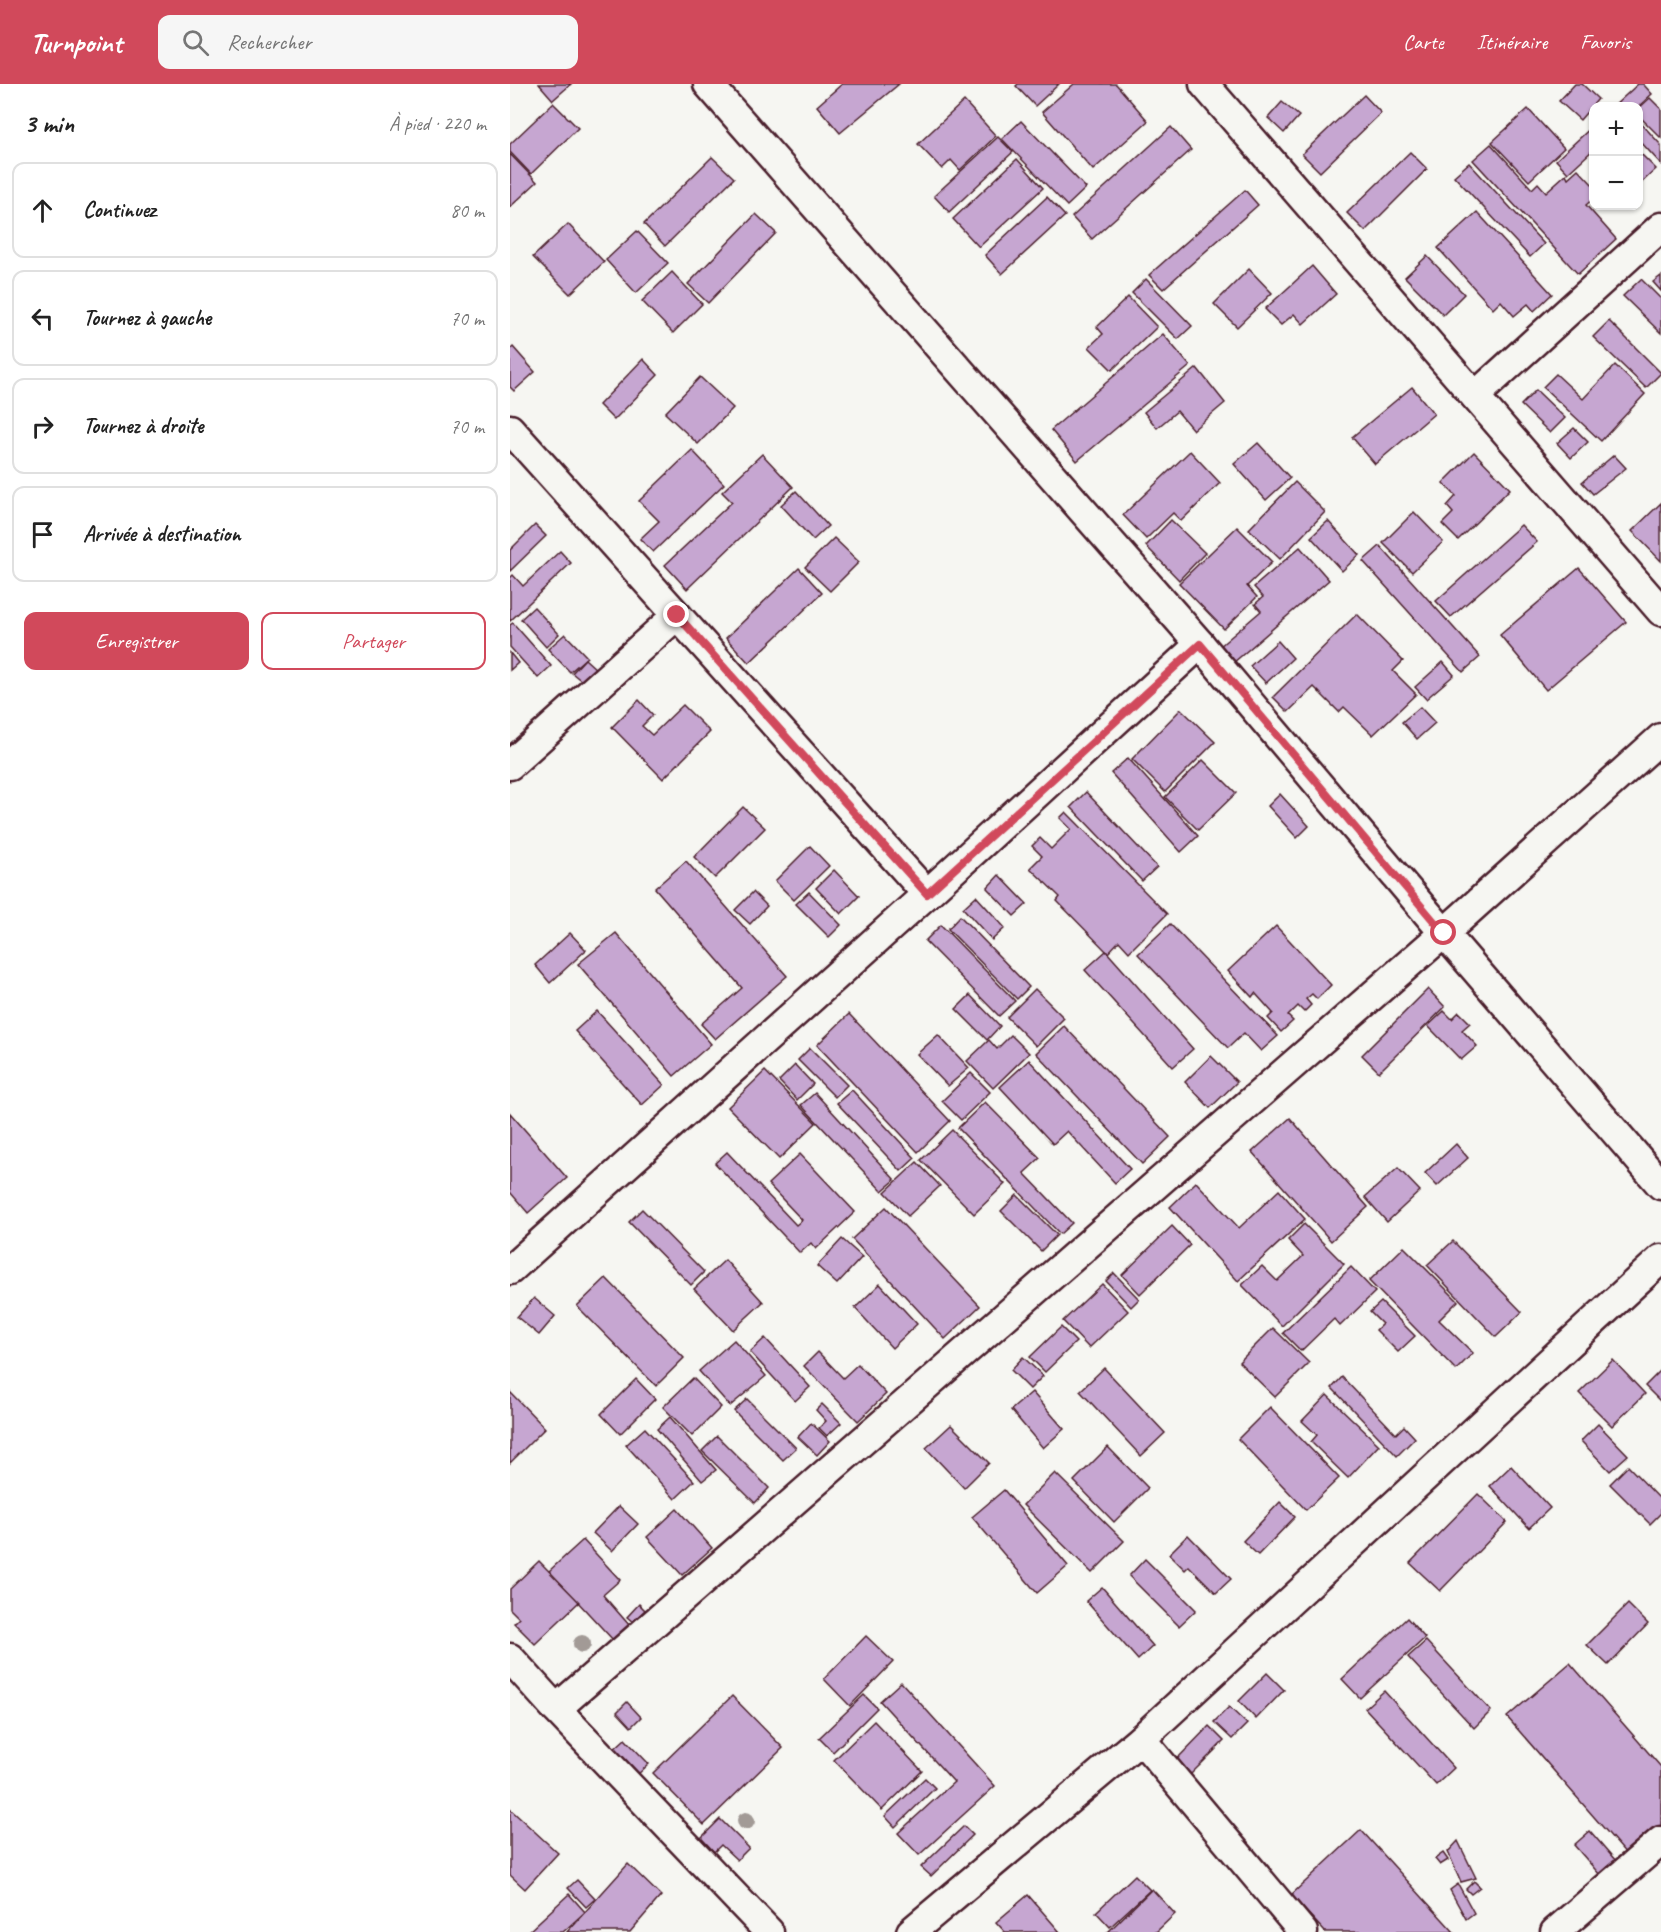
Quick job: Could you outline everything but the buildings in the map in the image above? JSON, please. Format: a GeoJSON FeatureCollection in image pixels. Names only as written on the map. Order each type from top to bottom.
{"type":"FeatureCollection","features":[{"type":"Feature","properties":{"kind":"street"},"geometry":{"type":"LineString","coordinates":[[708,84],[1200,644],[1661,1185]]}},
{"type":"Feature","properties":{"kind":"street"},"geometry":{"type":"LineString","coordinates":[[1204,84],[1661,611]]}},
{"type":"Feature","properties":{"kind":"street"},"geometry":{"type":"LineString","coordinates":[[1475,396],[1661,228]]}},
{"type":"Feature","properties":{"kind":"street"},"geometry":{"type":"LineString","coordinates":[[510,429],[927,894]]}},
{"type":"Feature","properties":{"kind":"street"},"geometry":{"type":"LineString","coordinates":[[510,765],[677,615]]}},
{"type":"Feature","properties":{"kind":"street"},"geometry":{"type":"LineString","coordinates":[[510,1270],[1200,644]]}},
{"type":"Feature","properties":{"kind":"street"},"geometry":{"type":"LineString","coordinates":[[556,1709],[1444,933],[1661,738]]}},
{"type":"Feature","properties":{"kind":"street"},"geometry":{"type":"LineString","coordinates":[[910,1932],[1140,1739],[1661,1259]]}},
{"type":"Feature","properties":{"kind":"street"},"geometry":{"type":"LineString","coordinates":[[510,1658],[769,1932]]}},
{"type":"Feature","properties":{"kind":"street"},"geometry":{"type":"LineString","coordinates":[[1140,1739],[1303,1932]]}},
{"type":"Feature","properties":{"kind":"street"},"geometry":{"type":"LineString","coordinates":[[1555,1932],[1661,1841]]}},
{"type":"Feature","properties":{"kind":"route"},"geometry":{"type":"LineString","coordinates":[[677,615],[927,894],[1200,644],[1444,933]]}}]}
